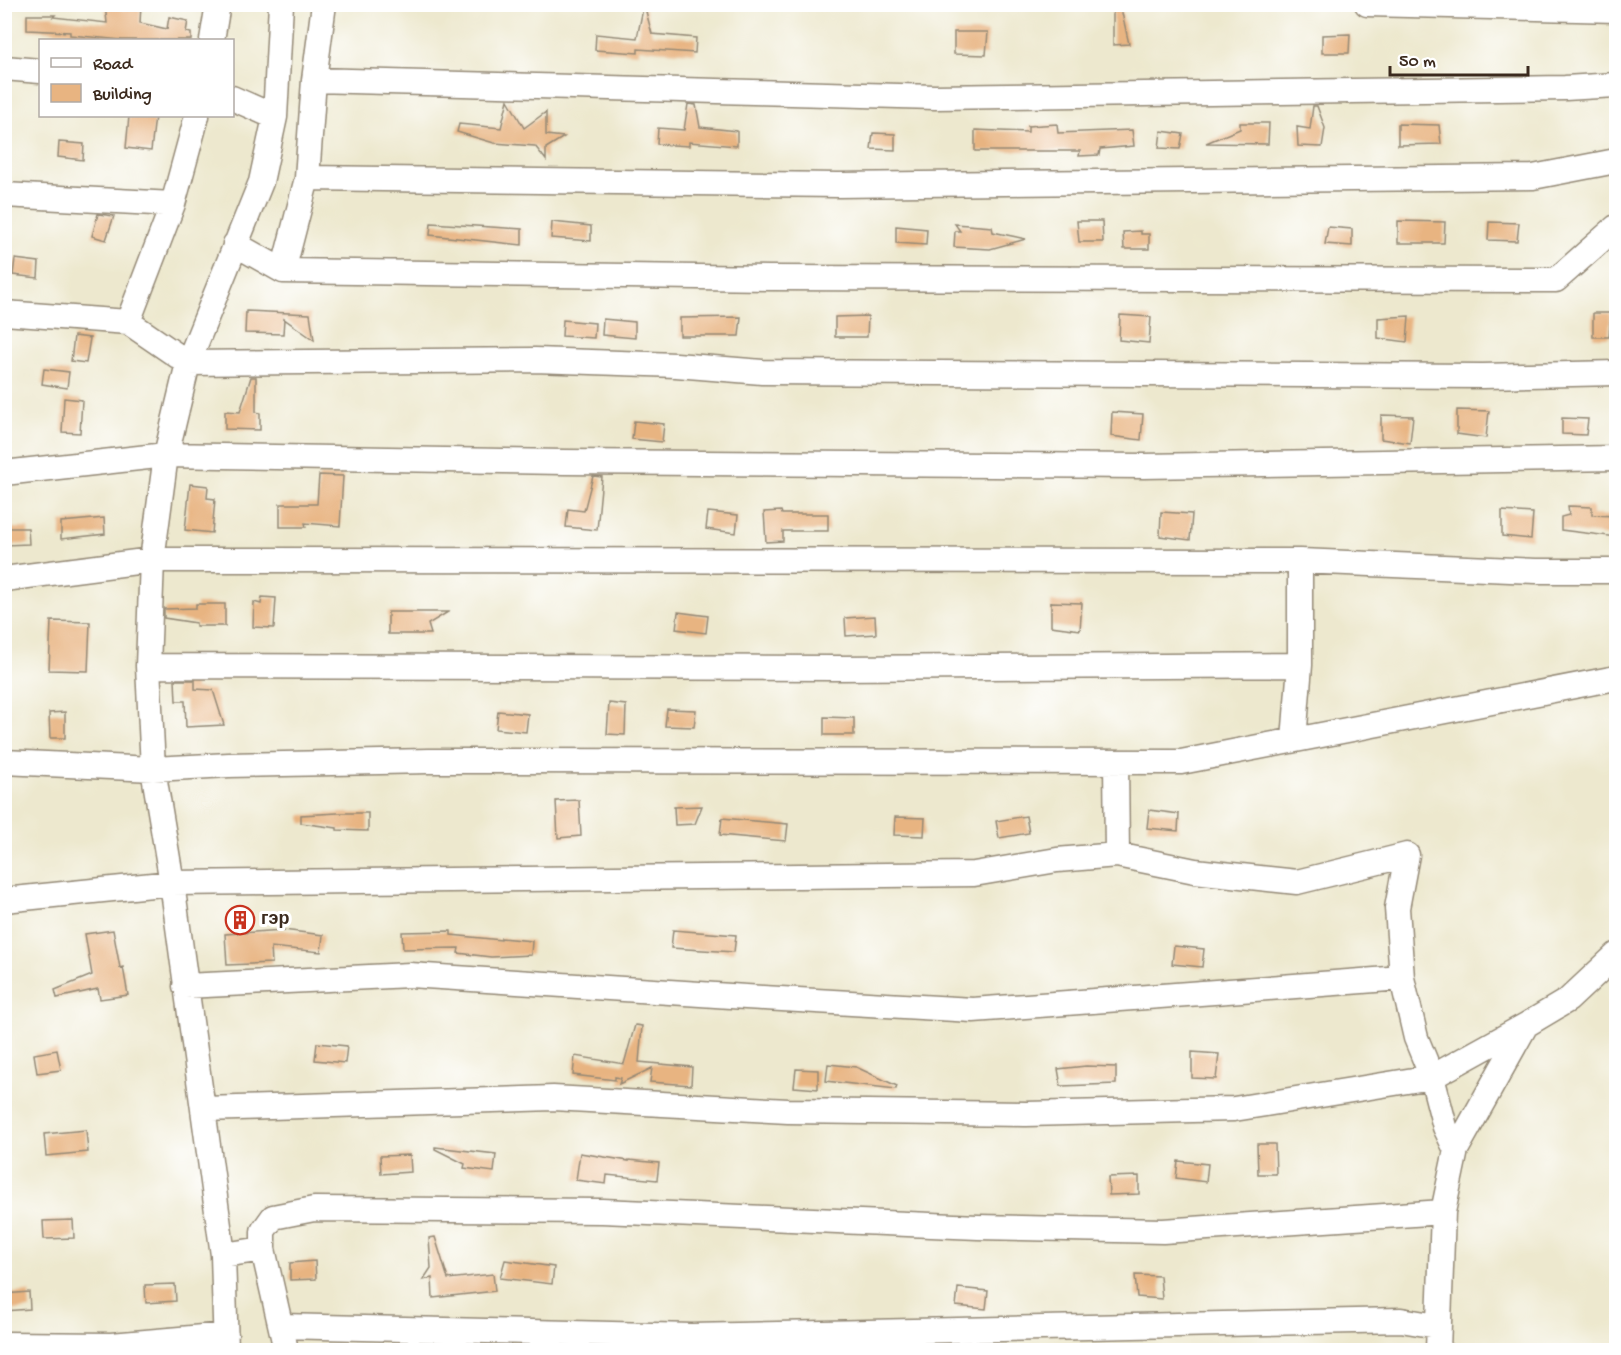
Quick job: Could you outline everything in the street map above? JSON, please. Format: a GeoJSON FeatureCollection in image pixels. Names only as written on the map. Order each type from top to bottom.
{"type":"FeatureCollection","features":[{"type":"Feature","properties":{"kind":"street"},"geometry":{"type":"LineString","coordinates":[[212,39],[218,4]]}},
{"type":"Feature","properties":{"kind":"street"},"geometry":{"type":"LineString","coordinates":[[4,1344],[226,1343],[223,1255],[204,1109],[184,986],[172,883],[153,769],[148,666],[152,560],[166,455],[188,363],[261,182],[274,117],[281,4]]}},
{"type":"Feature","properties":{"kind":"street"},"geometry":{"type":"LineString","coordinates":[[283,271],[308,178],[314,80],[324,4]]}},
{"type":"Feature","properties":{"kind":"street"},"geometry":{"type":"LineString","coordinates":[[1367,4],[1617,10]]}},
{"type":"Feature","properties":{"kind":"street"},"geometry":{"type":"LineString","coordinates":[[4,68],[39,71]]}},
{"type":"Feature","properties":{"kind":"street"},"geometry":{"type":"LineString","coordinates":[[314,80],[935,97],[1554,88],[1617,85]]}},
{"type":"Feature","properties":{"kind":"street"},"geometry":{"type":"LineString","coordinates":[[234,99],[274,117]]}},
{"type":"Feature","properties":{"kind":"street"},"geometry":{"type":"LineString","coordinates":[[128,322],[173,204],[197,117]]}},
{"type":"Feature","properties":{"kind":"street"},"geometry":{"type":"LineString","coordinates":[[308,178],[838,184],[1533,177],[1617,161]]}},
{"type":"Feature","properties":{"kind":"street"},"geometry":{"type":"LineString","coordinates":[[4,195],[173,204]]}},
{"type":"Feature","properties":{"kind":"street"},"geometry":{"type":"LineString","coordinates":[[236,244],[283,271],[769,278],[1556,280],[1617,227]]}},
{"type":"Feature","properties":{"kind":"street"},"geometry":{"type":"LineString","coordinates":[[4,313],[128,322],[188,363],[535,360],[676,365],[762,372],[1472,376],[1617,373]]}},
{"type":"Feature","properties":{"kind":"street"},"geometry":{"type":"LineString","coordinates":[[4,473],[166,455],[587,462],[1144,466],[1617,458]]}},
{"type":"Feature","properties":{"kind":"street"},"geometry":{"type":"LineString","coordinates":[[4,579],[152,560],[1300,561],[1536,572],[1617,571]]}},
{"type":"Feature","properties":{"kind":"street"},"geometry":{"type":"LineString","coordinates":[[1294,740],[1300,665],[1300,561]]}},
{"type":"Feature","properties":{"kind":"street"},"geometry":{"type":"LineString","coordinates":[[148,666],[848,668],[1300,665]]}},
{"type":"Feature","properties":{"kind":"street"},"geometry":{"type":"LineString","coordinates":[[4,762],[153,769],[429,761],[1181,762],[1617,678]]}},
{"type":"Feature","properties":{"kind":"street"},"geometry":{"type":"LineString","coordinates":[[1116,762],[1117,855]]}},
{"type":"Feature","properties":{"kind":"street"},"geometry":{"type":"LineString","coordinates":[[4,900],[172,883],[974,874],[1057,860],[1117,855],[1195,871],[1297,882],[1407,855],[1397,908],[1402,978],[1416,1038],[1432,1077],[1445,1127],[1456,1150]]}},
{"type":"Feature","properties":{"kind":"street"},"geometry":{"type":"LineString","coordinates":[[204,1109],[553,1098],[788,1111],[1026,1114],[1234,1109],[1432,1077],[1526,1026],[1568,1000],[1617,955]]}},
{"type":"Feature","properties":{"kind":"street"},"geometry":{"type":"LineString","coordinates":[[184,986],[410,975],[974,1010],[1402,978]]}},
{"type":"Feature","properties":{"kind":"street"},"geometry":{"type":"LineString","coordinates":[[1437,1350],[1443,1212],[1456,1150],[1526,1026]]}},
{"type":"Feature","properties":{"kind":"street"},"geometry":{"type":"LineString","coordinates":[[286,1350],[262,1249],[263,1231],[273,1217],[314,1209],[602,1211],[978,1227],[1162,1232],[1443,1212]]}},
{"type":"Feature","properties":{"kind":"street"},"geometry":{"type":"LineString","coordinates":[[223,1255],[262,1249]]}},
{"type":"Feature","properties":{"kind":"street"},"geometry":{"type":"LineString","coordinates":[[281,1326],[692,1336],[1389,1320],[1437,1326]]}},
{"type":"Feature","properties":{"kind":"building"},"geometry":{"type":"Polygon","coordinates":[[[105,4],[115,4],[123,10],[141,4],[140,23],[167,29],[169,17],[188,21],[186,32],[191,33],[191,39],[112,39],[70,35],[70,32],[27,30],[27,15],[55,15],[53,17],[107,23],[105,4]]]}},
{"type":"Feature","properties":{"kind":"building"},"geometry":{"type":"Polygon","coordinates":[[[644,4],[652,34],[696,38],[695,53],[638,49],[638,53],[595,50],[596,34],[637,38],[644,4]]]}},
{"type":"Feature","properties":{"kind":"building"},"geometry":{"type":"Polygon","coordinates":[[[1113,4],[1120,4],[1129,44],[1113,45],[1113,4]]]}},
{"type":"Feature","properties":{"kind":"building"},"geometry":{"type":"Polygon","coordinates":[[[954,32],[988,32],[986,55],[954,54],[954,32]]]}},
{"type":"Feature","properties":{"kind":"building"},"geometry":{"type":"Polygon","coordinates":[[[1350,34],[1349,53],[1322,53],[1322,35],[1350,34]]]}},
{"type":"Feature","properties":{"kind":"building"},"geometry":{"type":"Polygon","coordinates":[[[508,100],[524,128],[546,112],[546,135],[564,137],[546,148],[546,160],[535,146],[494,143],[457,132],[459,124],[501,128],[508,100]]]}},
{"type":"Feature","properties":{"kind":"building"},"geometry":{"type":"Polygon","coordinates":[[[688,104],[696,105],[700,127],[737,131],[737,146],[689,142],[689,146],[657,144],[658,128],[684,130],[688,104]]]}},
{"type":"Feature","properties":{"kind":"building"},"geometry":{"type":"Polygon","coordinates":[[[1313,106],[1317,106],[1325,128],[1322,147],[1298,146],[1297,127],[1310,129],[1313,106]]]}},
{"type":"Feature","properties":{"kind":"building"},"geometry":{"type":"Polygon","coordinates":[[[129,117],[155,117],[151,151],[126,148],[129,117]]]}},
{"type":"Feature","properties":{"kind":"building"},"geometry":{"type":"Polygon","coordinates":[[[1240,123],[1269,123],[1268,144],[1206,143],[1240,129],[1240,123]]]}},
{"type":"Feature","properties":{"kind":"building"},"geometry":{"type":"Polygon","coordinates":[[[1057,124],[1058,133],[1132,130],[1134,146],[1100,149],[1099,155],[1079,156],[1080,151],[975,151],[975,130],[1028,132],[1028,126],[1057,124]]]}},
{"type":"Feature","properties":{"kind":"building"},"geometry":{"type":"Polygon","coordinates":[[[1398,124],[1439,125],[1441,144],[1398,145],[1398,124]]]}},
{"type":"Feature","properties":{"kind":"building"},"geometry":{"type":"Polygon","coordinates":[[[1161,131],[1183,134],[1180,149],[1159,148],[1161,131]]]}},
{"type":"Feature","properties":{"kind":"building"},"geometry":{"type":"Polygon","coordinates":[[[873,133],[895,134],[895,150],[871,149],[873,133]]]}},
{"type":"Feature","properties":{"kind":"building"},"geometry":{"type":"Polygon","coordinates":[[[59,142],[84,144],[83,160],[58,157],[59,142]]]}},
{"type":"Feature","properties":{"kind":"building"},"geometry":{"type":"Polygon","coordinates":[[[98,214],[114,216],[106,240],[92,236],[98,214]]]}},
{"type":"Feature","properties":{"kind":"building"},"geometry":{"type":"Polygon","coordinates":[[[1077,221],[1102,221],[1103,242],[1079,242],[1077,221]]]}},
{"type":"Feature","properties":{"kind":"building"},"geometry":{"type":"Polygon","coordinates":[[[1398,221],[1445,222],[1444,243],[1398,243],[1398,221]]]}},
{"type":"Feature","properties":{"kind":"building"},"geometry":{"type":"Polygon","coordinates":[[[552,222],[591,226],[591,241],[551,238],[552,222]]]}},
{"type":"Feature","properties":{"kind":"building"},"geometry":{"type":"Polygon","coordinates":[[[1489,222],[1519,223],[1517,241],[1488,240],[1489,222]]]}},
{"type":"Feature","properties":{"kind":"building"},"geometry":{"type":"Polygon","coordinates":[[[431,223],[522,229],[522,245],[430,235],[431,223]]]}},
{"type":"Feature","properties":{"kind":"building"},"geometry":{"type":"Polygon","coordinates":[[[955,224],[992,227],[993,232],[1026,239],[990,249],[954,247],[955,231],[960,231],[955,224]]]}},
{"type":"Feature","properties":{"kind":"building"},"geometry":{"type":"Polygon","coordinates":[[[896,226],[927,229],[926,245],[896,243],[896,226]]]}},
{"type":"Feature","properties":{"kind":"building"},"geometry":{"type":"Polygon","coordinates":[[[1328,227],[1352,229],[1352,246],[1325,244],[1328,227]]]}},
{"type":"Feature","properties":{"kind":"building"},"geometry":{"type":"Polygon","coordinates":[[[1141,231],[1141,234],[1149,234],[1149,249],[1124,249],[1123,232],[1141,231]]]}},
{"type":"Feature","properties":{"kind":"building"},"geometry":{"type":"Polygon","coordinates":[[[15,259],[39,262],[38,278],[13,275],[15,259]]]}},
{"type":"Feature","properties":{"kind":"building"},"geometry":{"type":"Polygon","coordinates":[[[246,311],[310,314],[314,340],[284,319],[283,334],[245,333],[246,311]]]}},
{"type":"Feature","properties":{"kind":"building"},"geometry":{"type":"Polygon","coordinates":[[[1593,313],[1611,313],[1609,337],[1593,337],[1593,313]]]}},
{"type":"Feature","properties":{"kind":"building"},"geometry":{"type":"Polygon","coordinates":[[[1120,315],[1151,317],[1149,343],[1119,340],[1120,315]]]}},
{"type":"Feature","properties":{"kind":"building"},"geometry":{"type":"Polygon","coordinates":[[[868,316],[867,337],[835,337],[835,317],[868,316]]]}},
{"type":"Feature","properties":{"kind":"building"},"geometry":{"type":"Polygon","coordinates":[[[1409,316],[1407,342],[1378,338],[1378,318],[1409,316]]]}},
{"type":"Feature","properties":{"kind":"building"},"geometry":{"type":"Polygon","coordinates":[[[741,317],[739,336],[680,336],[680,318],[741,317]]]}},
{"type":"Feature","properties":{"kind":"building"},"geometry":{"type":"Polygon","coordinates":[[[603,319],[635,322],[635,338],[602,335],[603,319]]]}},
{"type":"Feature","properties":{"kind":"building"},"geometry":{"type":"Polygon","coordinates":[[[563,320],[595,323],[594,338],[562,336],[563,320]]]}},
{"type":"Feature","properties":{"kind":"building"},"geometry":{"type":"Polygon","coordinates":[[[74,336],[90,338],[86,363],[71,361],[74,336]]]}},
{"type":"Feature","properties":{"kind":"building"},"geometry":{"type":"Polygon","coordinates":[[[44,369],[69,372],[67,388],[42,384],[44,369]]]}},
{"type":"Feature","properties":{"kind":"building"},"geometry":{"type":"Polygon","coordinates":[[[251,377],[256,377],[256,412],[260,413],[260,430],[225,429],[225,411],[240,412],[251,377]]]}},
{"type":"Feature","properties":{"kind":"building"},"geometry":{"type":"Polygon","coordinates":[[[64,398],[82,400],[80,433],[62,432],[64,398]]]}},
{"type":"Feature","properties":{"kind":"building"},"geometry":{"type":"Polygon","coordinates":[[[1457,410],[1489,411],[1486,438],[1457,434],[1457,410]]]}},
{"type":"Feature","properties":{"kind":"building"},"geometry":{"type":"Polygon","coordinates":[[[1112,412],[1143,414],[1141,440],[1111,436],[1112,412]]]}},
{"type":"Feature","properties":{"kind":"building"},"geometry":{"type":"Polygon","coordinates":[[[1381,415],[1413,416],[1410,443],[1381,439],[1381,415]]]}},
{"type":"Feature","properties":{"kind":"building"},"geometry":{"type":"Polygon","coordinates":[[[1562,418],[1588,419],[1586,435],[1562,434],[1562,418]]]}},
{"type":"Feature","properties":{"kind":"building"},"geometry":{"type":"Polygon","coordinates":[[[634,421],[664,424],[662,442],[632,439],[634,421]]]}},
{"type":"Feature","properties":{"kind":"building"},"geometry":{"type":"Polygon","coordinates":[[[319,475],[343,476],[340,526],[305,523],[306,527],[280,527],[280,504],[317,504],[319,475]]]}},
{"type":"Feature","properties":{"kind":"building"},"geometry":{"type":"Polygon","coordinates":[[[593,476],[602,477],[597,530],[566,527],[568,509],[584,511],[593,476]]]}},
{"type":"Feature","properties":{"kind":"building"},"geometry":{"type":"Polygon","coordinates":[[[190,484],[208,486],[207,498],[215,499],[212,533],[185,530],[190,484]]]}},
{"type":"Feature","properties":{"kind":"building"},"geometry":{"type":"Polygon","coordinates":[[[1568,506],[1592,507],[1592,515],[1617,516],[1617,537],[1561,530],[1561,517],[1569,515],[1568,506]]]}},
{"type":"Feature","properties":{"kind":"building"},"geometry":{"type":"Polygon","coordinates":[[[781,511],[782,514],[828,514],[828,531],[783,531],[783,541],[766,542],[764,512],[781,511]]]}},
{"type":"Feature","properties":{"kind":"building"},"geometry":{"type":"Polygon","coordinates":[[[1502,511],[1533,513],[1531,539],[1502,536],[1502,511]]]}},
{"type":"Feature","properties":{"kind":"building"},"geometry":{"type":"Polygon","coordinates":[[[708,512],[738,515],[736,533],[706,529],[708,512]]]}},
{"type":"Feature","properties":{"kind":"building"},"geometry":{"type":"Polygon","coordinates":[[[1161,512],[1192,514],[1190,540],[1160,536],[1161,512]]]}},
{"type":"Feature","properties":{"kind":"building"},"geometry":{"type":"Polygon","coordinates":[[[104,518],[105,534],[61,539],[61,522],[104,518]]]}},
{"type":"Feature","properties":{"kind":"building"},"geometry":{"type":"Polygon","coordinates":[[[4,528],[28,528],[29,544],[4,545],[4,528]]]}},
{"type":"Feature","properties":{"kind":"building"},"geometry":{"type":"Polygon","coordinates":[[[262,597],[276,598],[274,628],[253,627],[254,602],[261,604],[262,597]]]}},
{"type":"Feature","properties":{"kind":"building"},"geometry":{"type":"Polygon","coordinates":[[[1051,602],[1082,603],[1080,630],[1051,626],[1051,602]]]}},
{"type":"Feature","properties":{"kind":"building"},"geometry":{"type":"Polygon","coordinates":[[[196,604],[225,604],[225,626],[196,626],[196,623],[164,618],[164,609],[196,608],[196,604]]]}},
{"type":"Feature","properties":{"kind":"building"},"geometry":{"type":"Polygon","coordinates":[[[388,612],[448,612],[428,624],[431,634],[388,634],[388,612]]]}},
{"type":"Feature","properties":{"kind":"building"},"geometry":{"type":"Polygon","coordinates":[[[678,612],[708,616],[706,633],[676,629],[678,612]]]}},
{"type":"Feature","properties":{"kind":"building"},"geometry":{"type":"Polygon","coordinates":[[[875,616],[876,634],[846,636],[845,618],[875,616]]]}},
{"type":"Feature","properties":{"kind":"building"},"geometry":{"type":"Polygon","coordinates":[[[51,621],[90,622],[88,671],[49,670],[51,621]]]}},
{"type":"Feature","properties":{"kind":"building"},"geometry":{"type":"Polygon","coordinates":[[[175,680],[195,680],[195,689],[213,690],[224,725],[186,727],[185,701],[176,701],[175,680]]]}},
{"type":"Feature","properties":{"kind":"building"},"geometry":{"type":"Polygon","coordinates":[[[609,703],[626,705],[625,735],[607,734],[609,703]]]}},
{"type":"Feature","properties":{"kind":"building"},"geometry":{"type":"Polygon","coordinates":[[[667,709],[696,710],[694,727],[665,726],[667,709]]]}},
{"type":"Feature","properties":{"kind":"building"},"geometry":{"type":"Polygon","coordinates":[[[498,711],[528,714],[526,732],[496,729],[498,711]]]}},
{"type":"Feature","properties":{"kind":"building"},"geometry":{"type":"Polygon","coordinates":[[[65,712],[65,738],[50,738],[49,713],[65,712]]]}},
{"type":"Feature","properties":{"kind":"building"},"geometry":{"type":"Polygon","coordinates":[[[824,717],[854,718],[854,735],[824,735],[824,717]]]}},
{"type":"Feature","properties":{"kind":"building"},"geometry":{"type":"Polygon","coordinates":[[[579,800],[581,836],[558,838],[556,801],[579,800]]]}},
{"type":"Feature","properties":{"kind":"building"},"geometry":{"type":"Polygon","coordinates":[[[702,806],[695,824],[675,825],[674,807],[702,806]]]}},
{"type":"Feature","properties":{"kind":"building"},"geometry":{"type":"Polygon","coordinates":[[[1149,810],[1179,814],[1178,831],[1147,828],[1149,810]]]}},
{"type":"Feature","properties":{"kind":"building"},"geometry":{"type":"Polygon","coordinates":[[[368,813],[368,831],[337,830],[337,828],[301,823],[301,815],[368,813]]]}},
{"type":"Feature","properties":{"kind":"building"},"geometry":{"type":"Polygon","coordinates":[[[1026,816],[1029,833],[999,838],[996,821],[1026,816]]]}},
{"type":"Feature","properties":{"kind":"building"},"geometry":{"type":"Polygon","coordinates":[[[895,817],[925,818],[924,836],[894,835],[895,817]]]}},
{"type":"Feature","properties":{"kind":"building"},"geometry":{"type":"Polygon","coordinates":[[[722,818],[788,824],[786,841],[720,835],[722,818]]]}},
{"type":"Feature","properties":{"kind":"building"},"geometry":{"type":"Polygon","coordinates":[[[113,930],[128,995],[100,999],[98,989],[57,998],[55,990],[92,975],[85,934],[113,930]]]}},
{"type":"Feature","properties":{"kind":"building"},"geometry":{"type":"Polygon","coordinates":[[[283,930],[323,935],[321,952],[271,947],[272,963],[227,965],[225,934],[283,930]]]}},
{"type":"Feature","properties":{"kind":"building"},"geometry":{"type":"Polygon","coordinates":[[[673,930],[736,935],[734,952],[671,948],[673,930]]]}},
{"type":"Feature","properties":{"kind":"building"},"geometry":{"type":"Polygon","coordinates":[[[451,931],[451,935],[532,941],[531,955],[491,957],[458,953],[459,948],[403,949],[402,932],[451,931]]]}},
{"type":"Feature","properties":{"kind":"building"},"geometry":{"type":"Polygon","coordinates":[[[1174,946],[1204,949],[1202,967],[1172,964],[1174,946]]]}},
{"type":"Feature","properties":{"kind":"building"},"geometry":{"type":"Polygon","coordinates":[[[635,1025],[642,1026],[639,1062],[692,1067],[691,1085],[650,1082],[652,1068],[619,1084],[621,1078],[615,1077],[615,1080],[573,1075],[575,1056],[624,1064],[635,1025]]]}},
{"type":"Feature","properties":{"kind":"building"},"geometry":{"type":"Polygon","coordinates":[[[317,1043],[347,1046],[345,1063],[315,1060],[317,1043]]]}},
{"type":"Feature","properties":{"kind":"building"},"geometry":{"type":"Polygon","coordinates":[[[57,1050],[61,1070],[37,1073],[34,1054],[57,1050]]]}},
{"type":"Feature","properties":{"kind":"building"},"geometry":{"type":"Polygon","coordinates":[[[1192,1052],[1219,1054],[1216,1079],[1192,1078],[1192,1052]]]}},
{"type":"Feature","properties":{"kind":"building"},"geometry":{"type":"Polygon","coordinates":[[[828,1064],[856,1067],[897,1086],[896,1089],[826,1081],[828,1064]]]}},
{"type":"Feature","properties":{"kind":"building"},"geometry":{"type":"Polygon","coordinates":[[[1086,1066],[1116,1067],[1116,1084],[1061,1086],[1058,1069],[1086,1066]]]}},
{"type":"Feature","properties":{"kind":"building"},"geometry":{"type":"Polygon","coordinates":[[[796,1069],[818,1070],[818,1089],[794,1087],[796,1069]]]}},
{"type":"Feature","properties":{"kind":"building"},"geometry":{"type":"Polygon","coordinates":[[[86,1130],[88,1152],[46,1156],[44,1134],[86,1130]]]}},
{"type":"Feature","properties":{"kind":"building"},"geometry":{"type":"Polygon","coordinates":[[[1257,1144],[1275,1144],[1276,1174],[1258,1174],[1257,1144]]]}},
{"type":"Feature","properties":{"kind":"building"},"geometry":{"type":"Polygon","coordinates":[[[435,1147],[496,1154],[494,1172],[464,1168],[465,1164],[435,1147]]]}},
{"type":"Feature","properties":{"kind":"building"},"geometry":{"type":"Polygon","coordinates":[[[580,1153],[659,1163],[657,1180],[607,1175],[606,1184],[576,1180],[580,1153]]]}},
{"type":"Feature","properties":{"kind":"building"},"geometry":{"type":"Polygon","coordinates":[[[410,1155],[411,1172],[381,1174],[380,1156],[410,1155]]]}},
{"type":"Feature","properties":{"kind":"building"},"geometry":{"type":"Polygon","coordinates":[[[1178,1161],[1208,1164],[1206,1182],[1176,1178],[1178,1161]]]}},
{"type":"Feature","properties":{"kind":"building"},"geometry":{"type":"Polygon","coordinates":[[[1139,1176],[1139,1194],[1109,1195],[1108,1177],[1139,1176]]]}},
{"type":"Feature","properties":{"kind":"building"},"geometry":{"type":"Polygon","coordinates":[[[73,1220],[74,1238],[44,1239],[43,1221],[73,1220]]]}},
{"type":"Feature","properties":{"kind":"building"},"geometry":{"type":"Polygon","coordinates":[[[435,1237],[448,1279],[493,1274],[495,1291],[433,1298],[432,1278],[423,1280],[431,1268],[429,1238],[435,1237]]]}},
{"type":"Feature","properties":{"kind":"building"},"geometry":{"type":"Polygon","coordinates":[[[505,1260],[554,1267],[552,1284],[500,1278],[505,1260]]]}},
{"type":"Feature","properties":{"kind":"building"},"geometry":{"type":"Polygon","coordinates":[[[315,1261],[316,1279],[290,1280],[290,1263],[315,1261]]]}},
{"type":"Feature","properties":{"kind":"building"},"geometry":{"type":"Polygon","coordinates":[[[1135,1275],[1160,1276],[1162,1299],[1137,1297],[1135,1275]]]}},
{"type":"Feature","properties":{"kind":"building"},"geometry":{"type":"Polygon","coordinates":[[[175,1284],[176,1301],[146,1303],[145,1285],[175,1284]]]}},
{"type":"Feature","properties":{"kind":"building"},"geometry":{"type":"Polygon","coordinates":[[[958,1288],[988,1291],[986,1309],[956,1306],[958,1288]]]}},
{"type":"Feature","properties":{"kind":"building"},"geometry":{"type":"Polygon","coordinates":[[[29,1292],[30,1309],[4,1311],[4,1294],[29,1292]]]}},
{"type":"Feature","properties":{"kind":"place","name":"гэр"},"geometry":{"type":"Point","coordinates":[240,920]}}]}
